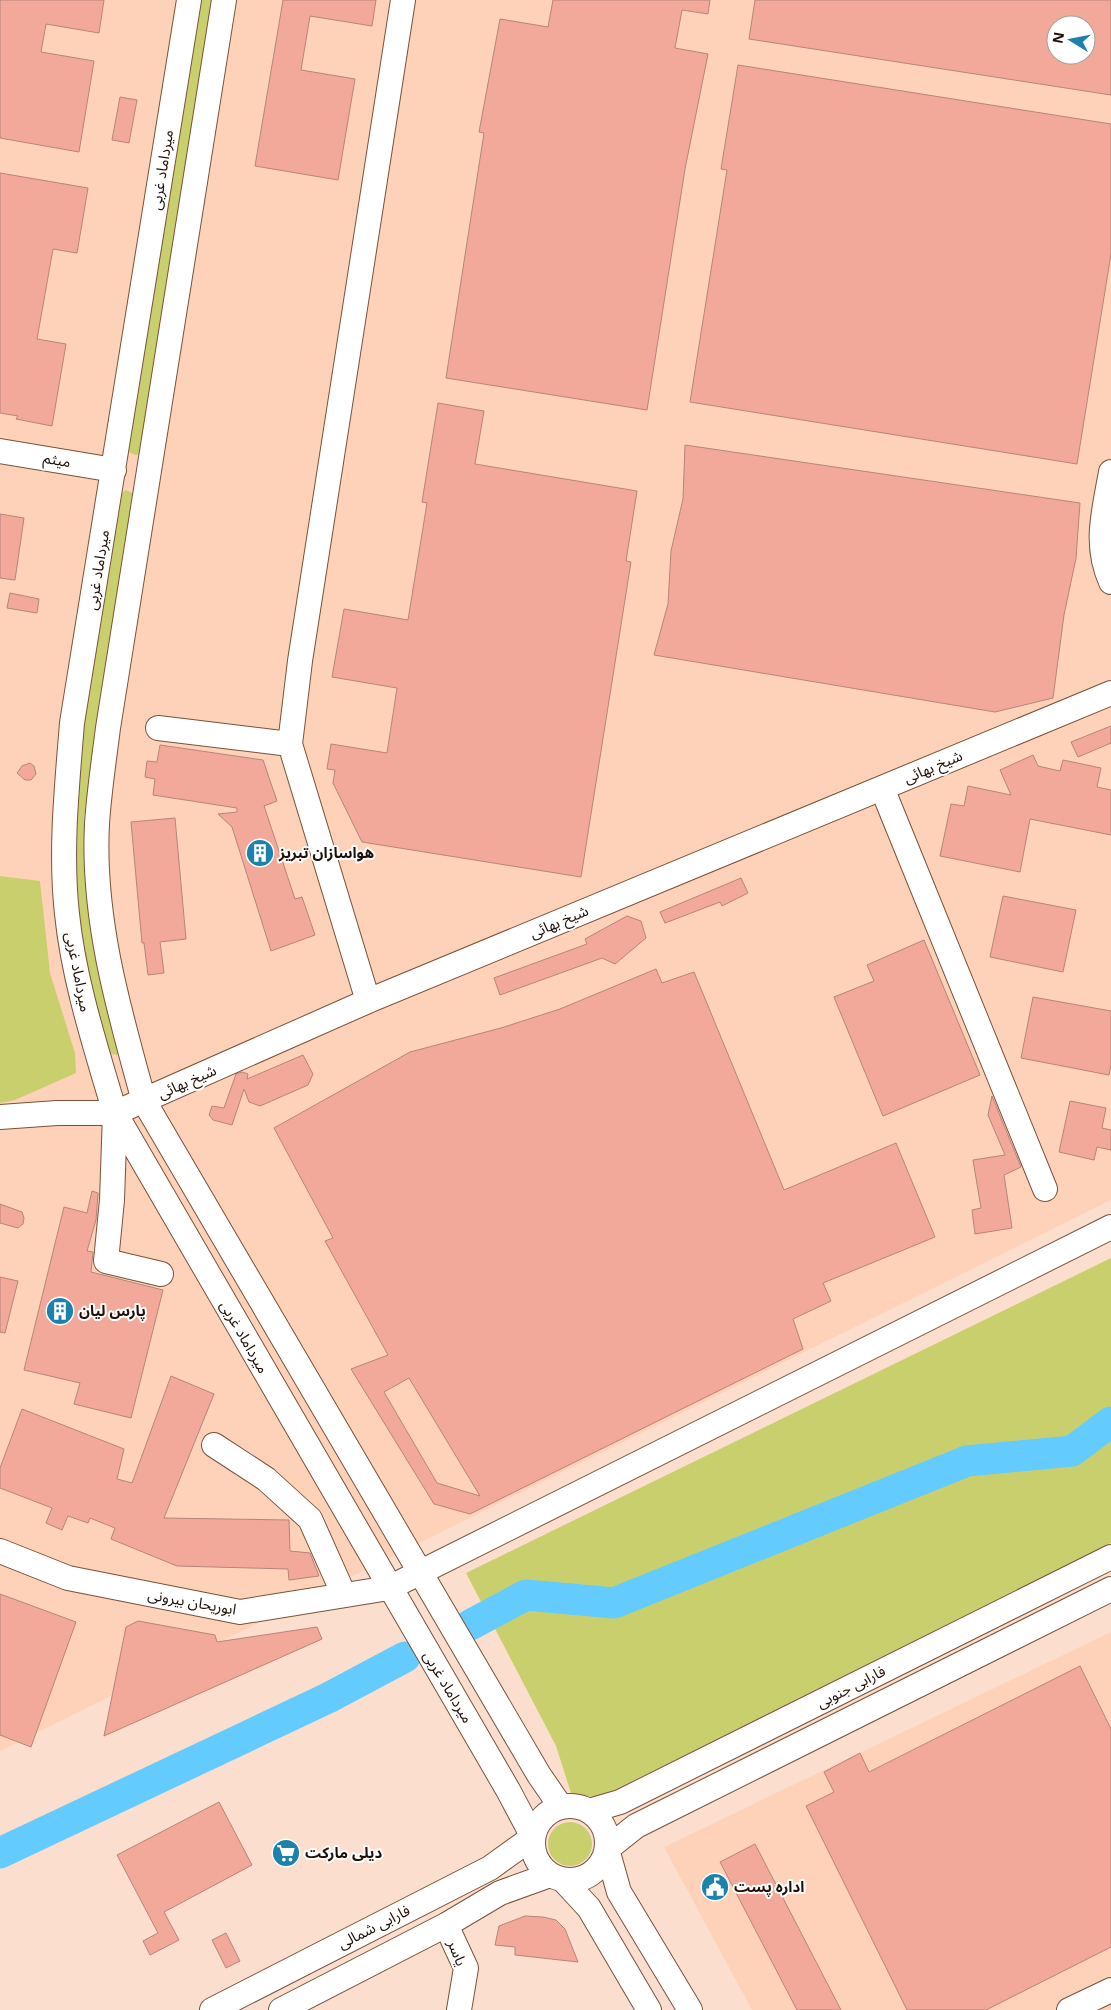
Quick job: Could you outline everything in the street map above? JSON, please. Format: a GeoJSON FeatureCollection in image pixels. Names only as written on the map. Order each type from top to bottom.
{"type":"FeatureCollection","features":[{"type":"Feature","properties":{"kind":"street","name":"میرداماد غربی"},"geometry":{"type":"LineString","coordinates":[[188,0],[72,723],[64,826],[68,923],[84,1008],[115,1114],[508,1790],[533,1837]]}},
{"type":"Feature","properties":{"kind":"street"},"geometry":{"type":"LineString","coordinates":[[224,0],[108,728],[97,824],[100,908],[116,1001],[144,1101],[419,1572],[539,1775],[561,1807]]}},
{"type":"Feature","properties":{"kind":"street"},"geometry":{"type":"LineString","coordinates":[[368,1001],[290,744],[300,661],[403,0]]}},
{"type":"Feature","properties":{"kind":"street","name":"میثم"},"geometry":{"type":"LineString","coordinates":[[0,451],[114,470]]}},
{"type":"Feature","properties":{"kind":"street"},"geometry":{"type":"LineString","coordinates":[[1111,472],[1100,535],[1101,552],[1111,582]]}},
{"type":"Feature","properties":{"kind":"street","name":"شیخ بهائی"},"geometry":{"type":"LineString","coordinates":[[0,1117],[57,1113],[115,1114],[368,1001],[1111,693]]}},
{"type":"Feature","properties":{"kind":"street"},"geometry":{"type":"LineString","coordinates":[[158,728],[290,744]]}},
{"type":"Feature","properties":{"kind":"street"},"geometry":{"type":"LineString","coordinates":[[882,788],[1046,1189]]}},
{"type":"Feature","properties":{"kind":"street"},"geometry":{"type":"LineString","coordinates":[[115,1114],[112,1200],[106,1261],[161,1274]]}},
{"type":"Feature","properties":{"kind":"street","name":"ابوریحان بیرونی"},"geometry":{"type":"LineString","coordinates":[[0,1551],[68,1578],[240,1612],[389,1588],[1111,1228]]}},
{"type":"Feature","properties":{"kind":"street"},"geometry":{"type":"LineString","coordinates":[[214,1445],[266,1479],[310,1519],[344,1595]]}},
{"type":"Feature","properties":{"kind":"street","name":"فارابی جنوبی"},"geometry":{"type":"LineString","coordinates":[[589,1811],[620,1802],[1111,1557]]}},
{"type":"Feature","properties":{"kind":"street","name":"فارابی جنوبی"},"geometry":{"type":"LineString","coordinates":[[607,1850],[636,1826],[1111,1588]]}},
{"type":"Feature","properties":{"kind":"street"},"geometry":{"type":"LineString","coordinates":[[642,2007],[589,1908],[536,1859],[533,1837],[542,1818],[561,1807],[580,1807],[589,1811],[604,1828],[607,1850],[619,1892],[690,2010]]}},
{"type":"Feature","properties":{"kind":"street","name":"فارابی شمالی"},"geometry":{"type":"LineString","coordinates":[[212,2010],[490,1868],[533,1837]]}},
{"type":"Feature","properties":{"kind":"street"},"geometry":{"type":"LineString","coordinates":[[557,1878],[586,1877],[596,1870],[607,1850]]}},
{"type":"Feature","properties":{"kind":"street","name":"فارابی شمالی"},"geometry":{"type":"LineString","coordinates":[[281,2010],[446,1925],[500,1893],[557,1878]]}},
{"type":"Feature","properties":{"kind":"street","name":"یاسر"},"geometry":{"type":"LineString","coordinates":[[446,1925],[466,1968],[459,2010]]}},
{"type":"Feature","properties":{"kind":"street"},"geometry":{"type":"LineString","coordinates":[[1070,2010],[1111,1990]]}},
{"type":"Feature","properties":{"kind":"shaded area"},"geometry":{"type":"Polygon","coordinates":[[[0,0],[1111,0],[1111,1200],[0,1751],[0,0]]]}},
{"type":"Feature","properties":{"kind":"shaded area"},"geometry":{"type":"Polygon","coordinates":[[[1111,1632],[1111,2010],[752,2010],[664,1847],[1111,1632]]]}},
{"type":"Feature","properties":{"kind":"green space"},"geometry":{"type":"Polygon","coordinates":[[[200,0],[214,0],[141,454],[135,455],[127,451],[200,0]]]}},
{"type":"Feature","properties":{"kind":"green space"},"geometry":{"type":"Polygon","coordinates":[[[126,490],[134,494],[135,503],[112,630],[84,817],[88,874],[121,1049],[117,1055],[109,1053],[94,999],[78,911],[74,854],[78,784],[92,660],[119,495],[126,490]]]}},
{"type":"Feature","properties":{"kind":"green space"},"geometry":{"type":"Polygon","coordinates":[[[0,876],[40,881],[50,973],[75,1053],[76,1073],[15,1100],[0,1103],[0,876]]]}},
{"type":"Feature","properties":{"kind":"green space"},"geometry":{"type":"Polygon","coordinates":[[[1111,1258],[1111,1543],[599,1798],[571,1793],[556,1746],[466,1573],[1111,1258]]]}},
{"type":"Feature","properties":{"kind":"green space"},"geometry":{"type":"Polygon","coordinates":[[[570,1822],[582,1826],[588,1832],[592,1844],[588,1856],[582,1862],[570,1866],[558,1862],[552,1856],[548,1844],[552,1832],[558,1826],[570,1822]]]}},
{"type":"Feature","properties":{"kind":"building"},"geometry":{"type":"Polygon","coordinates":[[[0,0],[104,0],[99,33],[46,24],[41,52],[94,61],[79,152],[0,138],[0,0]]]}},
{"type":"Feature","properties":{"kind":"building"},"geometry":{"type":"Polygon","coordinates":[[[283,0],[376,0],[372,26],[310,16],[301,70],[355,79],[338,180],[255,166],[283,0]]]}},
{"type":"Feature","properties":{"kind":"building"},"geometry":{"type":"Polygon","coordinates":[[[553,0],[710,0],[708,14],[682,10],[675,48],[708,54],[685,169],[647,410],[446,378],[484,133],[479,132],[500,19],[548,27],[553,0]]]}},
{"type":"Feature","properties":{"kind":"building"},"geometry":{"type":"Polygon","coordinates":[[[755,0],[1111,0],[1111,95],[749,39],[755,0]]]}},
{"type":"Feature","properties":{"kind":"building"},"geometry":{"type":"Polygon","coordinates":[[[738,65],[1111,124],[1111,254],[1077,464],[690,402],[727,170],[721,169],[738,65]]]}},
{"type":"Feature","properties":{"kind":"building"},"geometry":{"type":"Polygon","coordinates":[[[120,97],[137,100],[129,143],[112,140],[120,97]]]}},
{"type":"Feature","properties":{"kind":"building"},"geometry":{"type":"Polygon","coordinates":[[[0,173],[88,188],[77,253],[53,249],[37,339],[66,344],[52,426],[16,419],[18,416],[0,413],[0,173]]]}},
{"type":"Feature","properties":{"kind":"building"},"geometry":{"type":"Polygon","coordinates":[[[438,403],[484,411],[475,464],[637,491],[626,561],[631,562],[581,877],[362,842],[333,783],[335,770],[327,769],[331,744],[387,753],[397,688],[332,677],[344,609],[408,620],[427,503],[422,502],[438,403]]]}},
{"type":"Feature","properties":{"kind":"building"},"geometry":{"type":"Polygon","coordinates":[[[685,445],[1080,503],[1076,558],[1064,615],[1053,698],[995,712],[654,655],[668,604],[671,551],[683,499],[685,445]]]}},
{"type":"Feature","properties":{"kind":"building"},"geometry":{"type":"Polygon","coordinates":[[[0,514],[24,518],[15,580],[0,578],[0,514]]]}},
{"type":"Feature","properties":{"kind":"building"},"geometry":{"type":"Polygon","coordinates":[[[10,593],[39,599],[37,613],[7,608],[10,593]]]}},
{"type":"Feature","properties":{"kind":"building"},"geometry":{"type":"Polygon","coordinates":[[[1111,726],[1111,743],[1078,757],[1071,742],[1111,726]]]}},
{"type":"Feature","properties":{"kind":"building","name":"هواسازان تبریز"},"geometry":{"type":"Polygon","coordinates":[[[160,745],[263,760],[277,801],[264,806],[295,899],[302,897],[315,935],[271,951],[232,827],[218,814],[237,812],[237,808],[153,795],[155,779],[145,777],[147,761],[157,762],[160,745]]]}},
{"type":"Feature","properties":{"kind":"building"},"geometry":{"type":"Polygon","coordinates":[[[1033,755],[1038,766],[1060,771],[1063,760],[1101,768],[1097,787],[1111,790],[1111,835],[1030,819],[1020,872],[940,856],[951,804],[964,806],[968,786],[1011,795],[1000,770],[1033,755]]]}},
{"type":"Feature","properties":{"kind":"building"},"geometry":{"type":"Polygon","coordinates":[[[30,763],[34,766],[36,774],[31,780],[25,780],[17,773],[22,766],[30,763]]]}},
{"type":"Feature","properties":{"kind":"building"},"geometry":{"type":"Polygon","coordinates":[[[175,818],[186,939],[160,942],[164,973],[148,975],[144,943],[142,943],[131,822],[175,818]]]}},
{"type":"Feature","properties":{"kind":"building"},"geometry":{"type":"Polygon","coordinates":[[[741,878],[748,893],[722,906],[720,902],[665,923],[660,912],[741,878]]]}},
{"type":"Feature","properties":{"kind":"building"},"geometry":{"type":"Polygon","coordinates":[[[1003,896],[1076,910],[1063,972],[990,957],[1003,896]]]}},
{"type":"Feature","properties":{"kind":"building"},"geometry":{"type":"Polygon","coordinates":[[[627,916],[641,921],[646,938],[615,964],[602,958],[500,995],[494,978],[587,944],[585,939],[627,916]]]}},
{"type":"Feature","properties":{"kind":"building"},"geometry":{"type":"Polygon","coordinates":[[[924,940],[980,1075],[883,1116],[834,997],[874,981],[867,965],[924,940]]]}},
{"type":"Feature","properties":{"kind":"building"},"geometry":{"type":"Polygon","coordinates":[[[656,969],[662,983],[694,972],[784,1190],[896,1143],[935,1237],[823,1283],[831,1301],[793,1319],[803,1349],[470,1514],[434,1504],[351,1369],[388,1355],[325,1241],[333,1238],[274,1128],[410,1052],[501,1028],[560,1009],[656,969]],[[409,1378],[384,1392],[437,1483],[480,1496],[409,1378]]]}},
{"type":"Feature","properties":{"kind":"building"},"geometry":{"type":"Polygon","coordinates":[[[1033,997],[1111,1011],[1111,1065],[1109,1075],[1021,1058],[1033,997]]]}},
{"type":"Feature","properties":{"kind":"building"},"geometry":{"type":"Polygon","coordinates":[[[303,1055],[313,1074],[308,1085],[260,1106],[249,1102],[244,1089],[232,1125],[213,1120],[209,1115],[212,1106],[224,1108],[236,1074],[242,1072],[248,1074],[247,1079],[303,1055]]]}},
{"type":"Feature","properties":{"kind":"building"},"geometry":{"type":"Polygon","coordinates":[[[992,1096],[1021,1167],[1004,1175],[1012,1228],[975,1234],[972,1210],[981,1208],[973,1160],[1005,1155],[988,1115],[992,1096]]]}},
{"type":"Feature","properties":{"kind":"building"},"geometry":{"type":"Polygon","coordinates":[[[1070,1101],[1106,1108],[1102,1128],[1111,1130],[1111,1150],[1097,1147],[1094,1160],[1059,1152],[1070,1101]]]}},
{"type":"Feature","properties":{"kind":"building"},"geometry":{"type":"Polygon","coordinates":[[[92,1191],[98,1193],[96,1220],[87,1251],[93,1252],[91,1272],[163,1290],[131,1418],[74,1404],[80,1383],[24,1370],[64,1207],[87,1213],[92,1191]]]}},
{"type":"Feature","properties":{"kind":"building"},"geometry":{"type":"Polygon","coordinates":[[[0,1204],[22,1212],[23,1224],[18,1228],[0,1223],[0,1204]]]}},
{"type":"Feature","properties":{"kind":"building"},"geometry":{"type":"Polygon","coordinates":[[[0,1277],[18,1281],[5,1333],[0,1332],[0,1277]]]}},
{"type":"Feature","properties":{"kind":"building"},"geometry":{"type":"Polygon","coordinates":[[[171,1376],[214,1394],[164,1518],[289,1520],[290,1551],[310,1553],[319,1576],[289,1580],[288,1569],[177,1566],[111,1539],[115,1528],[90,1518],[88,1523],[68,1516],[62,1530],[46,1523],[52,1508],[0,1488],[0,1468],[22,1409],[124,1449],[117,1479],[132,1483],[171,1376]]]}},
{"type":"Feature","properties":{"kind":"building"},"geometry":{"type":"Polygon","coordinates":[[[0,1594],[76,1622],[31,1747],[0,1735],[0,1594]]]}},
{"type":"Feature","properties":{"kind":"building"},"geometry":{"type":"Polygon","coordinates":[[[138,1621],[215,1635],[217,1642],[317,1627],[322,1639],[104,1736],[126,1627],[138,1621]]]}},
{"type":"Feature","properties":{"kind":"building"},"geometry":{"type":"Polygon","coordinates":[[[1080,1666],[1111,1729],[1111,1947],[986,2010],[907,2010],[806,1806],[834,1792],[824,1772],[860,1753],[869,1772],[1080,1666]]]}},
{"type":"Feature","properties":{"kind":"building"},"geometry":{"type":"Polygon","coordinates":[[[219,1802],[252,1865],[164,1912],[179,1940],[150,1955],[143,1941],[158,1933],[117,1855],[219,1802]]]}},
{"type":"Feature","properties":{"kind":"building"},"geometry":{"type":"Polygon","coordinates":[[[755,1844],[841,2010],[797,2010],[720,1862],[755,1844]]]}},
{"type":"Feature","properties":{"kind":"building"},"geometry":{"type":"Polygon","coordinates":[[[525,1916],[556,1920],[565,1929],[578,1962],[515,1955],[515,1947],[495,1945],[499,1926],[525,1916]]]}},
{"type":"Feature","properties":{"kind":"building"},"geometry":{"type":"Polygon","coordinates":[[[226,1933],[240,1961],[226,1968],[212,1940],[226,1933]]]}},
{"type":"Feature","properties":{"kind":"waterway"},"geometry":{"type":"LineString","coordinates":[[470,1625],[526,1595],[614,1603],[967,1461],[1072,1451],[1111,1422]]}},
{"type":"Feature","properties":{"kind":"waterway"},"geometry":{"type":"LineString","coordinates":[[0,1853],[328,1698],[405,1657]]}},
{"type":"Feature","properties":{"kind":"place","name":"هواسازان تبریز"},"geometry":{"type":"Point","coordinates":[260,853]}},
{"type":"Feature","properties":{"kind":"place","name":"پارس لیان"},"geometry":{"type":"Point","coordinates":[60,1311]}},
{"type":"Feature","properties":{"kind":"place","name":"دیلی مارکت"},"geometry":{"type":"Point","coordinates":[286,1853]}},
{"type":"Feature","properties":{"kind":"place","name":"اداره پست"},"geometry":{"type":"Point","coordinates":[715,1887]}}]}
